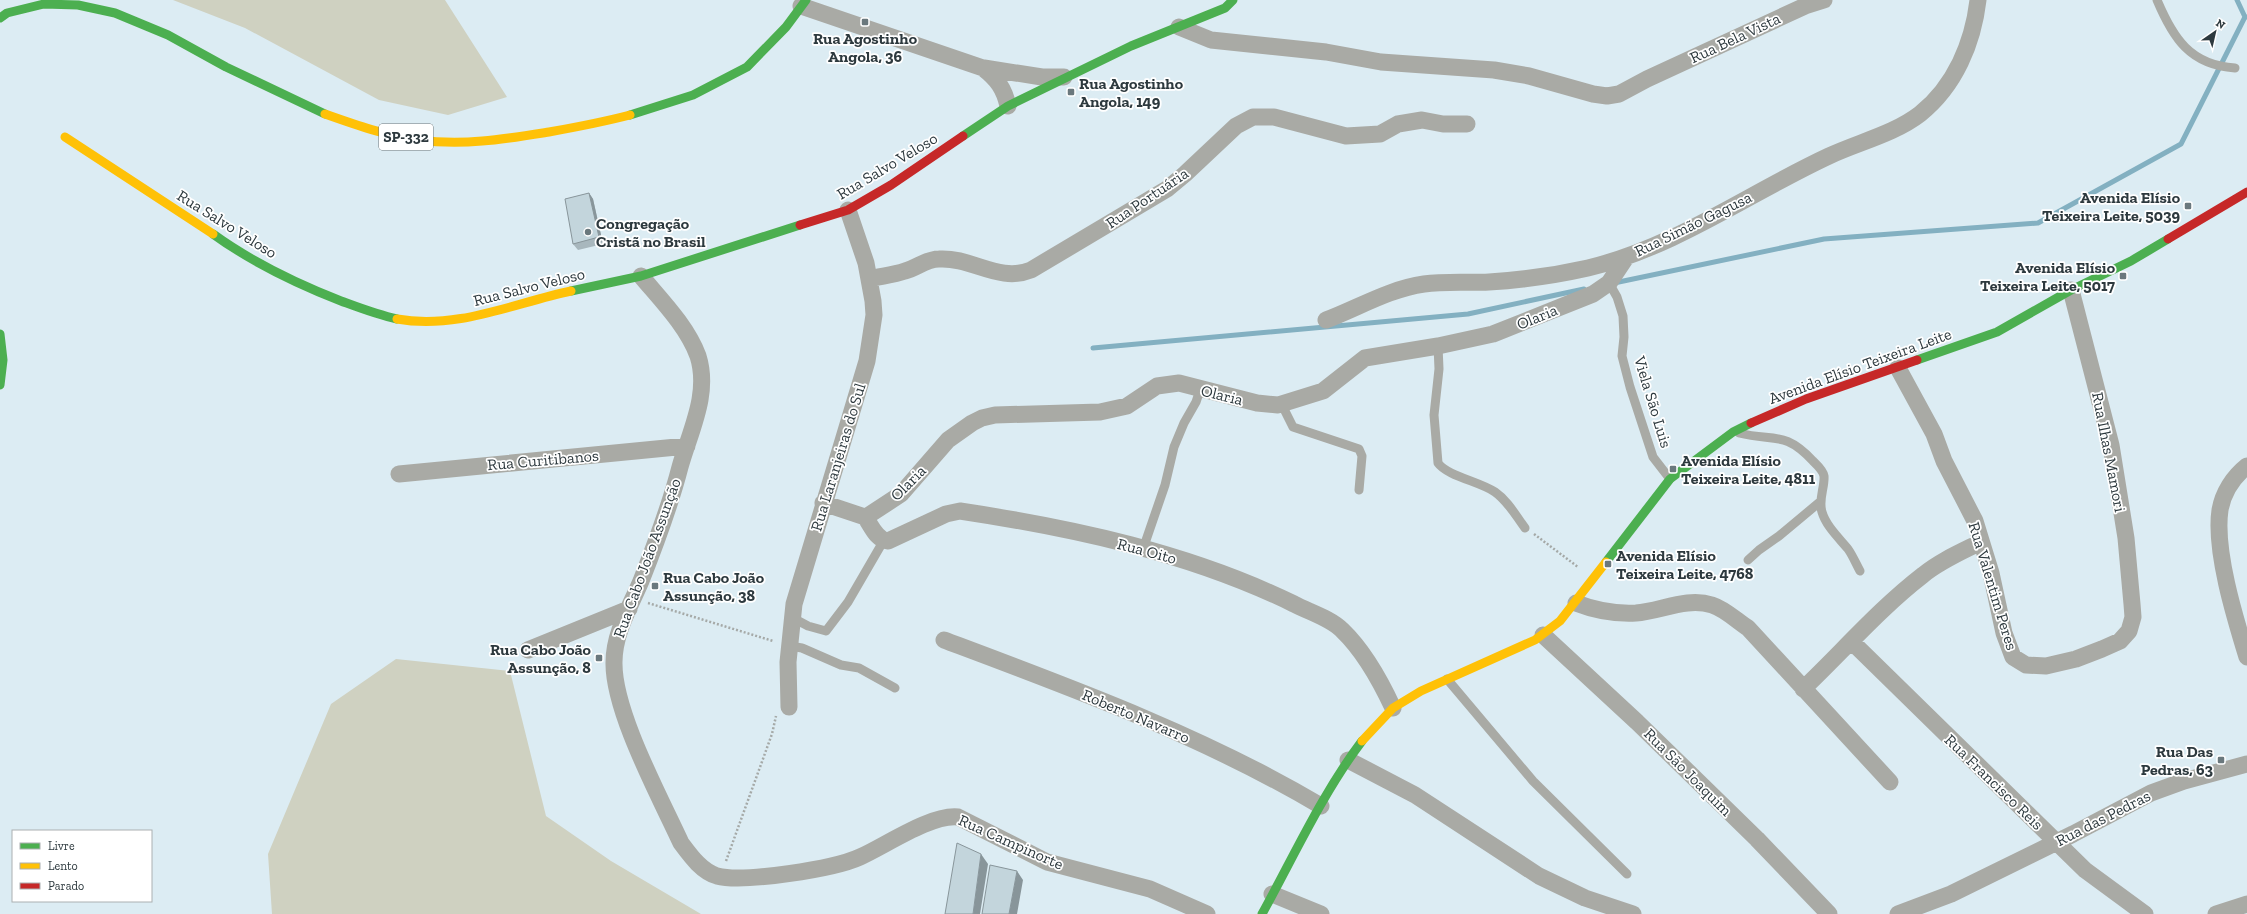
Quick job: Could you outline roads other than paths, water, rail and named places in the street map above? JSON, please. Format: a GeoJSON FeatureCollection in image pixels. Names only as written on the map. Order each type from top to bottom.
{"type":"FeatureCollection","features":[{"type":"Feature","properties":{"kind":"main road","name":"Rua Salvo Veloso"},"geometry":{"type":"LineString","coordinates":[[65,137],[194,221],[245,257],[302,286],[382,316],[414,322],[475,317],[545,296],[641,276],[848,210],[891,185],[1008,106],[1131,46],[1225,8],[1233,0]]}},
{"type":"Feature","properties":{"kind":"main road","name":"SP-332"},"geometry":{"type":"LineString","coordinates":[[0,18],[7,13],[44,4],[78,6],[115,13],[168,35],[226,67],[322,113],[372,130],[418,140],[451,143],[490,142],[605,122],[653,109],[693,95],[747,67],[786,27],[803,2]]}},
{"type":"Feature","properties":{"kind":"main road","name":"Avenida Elísio Teixeira Leite"},"geometry":{"type":"LineString","coordinates":[[1262,914],[1348,760],[1370,731],[1393,708],[1447,678],[1543,635],[1560,622],[1670,479],[1733,432],[1806,399],[1898,368],[1997,332],[2023,319],[2071,290],[2131,261],[2247,192]]}},
{"type":"Feature","properties":{"kind":"main road"},"geometry":{"type":"LineString","coordinates":[[0,334],[2,342],[2,376],[0,385]]}},
{"type":"Feature","properties":{"kind":"street","name":"Rua Bela Vista"},"geometry":{"type":"LineString","coordinates":[[1179,27],[1211,40],[1326,52],[1381,62],[1494,70],[1529,76],[1593,94],[1607,96],[1620,94],[1647,79],[1804,6],[1824,0]]}},
{"type":"Feature","properties":{"kind":"street","name":"Rua Simão Gagusa"},"geometry":{"type":"LineString","coordinates":[[1326,320],[1369,301],[1422,284],[1533,277],[1588,268],[1627,256],[1659,244],[1695,227],[1829,156],[1899,127],[1921,113],[1942,91],[1963,59],[1975,22],[1978,0]]}},
{"type":"Feature","properties":{"kind":"street"},"geometry":{"type":"LineString","coordinates":[[803,2],[983,68],[1042,77],[1065,77]]}},
{"type":"Feature","properties":{"kind":"street"},"geometry":{"type":"LineString","coordinates":[[983,68],[996,79],[1005,91],[1008,106]]}},
{"type":"Feature","properties":{"kind":"street","name":"Rua Portuária"},"geometry":{"type":"LineString","coordinates":[[869,279],[906,271],[927,261],[940,259],[963,261],[1008,275],[1016,275],[1031,270],[1167,188],[1185,174],[1236,126],[1253,117],[1279,118],[1346,136],[1380,134],[1398,124],[1422,120],[1443,124],[1467,124]]}},
{"type":"Feature","properties":{"kind":"street","name":"Rua Laranjeiras do Sul"},"geometry":{"type":"LineString","coordinates":[[789,706],[790,646],[794,604],[823,503],[867,361],[874,315],[869,279],[848,210]]}},
{"type":"Feature","properties":{"kind":"street","name":"Olaria"},"geometry":{"type":"LineString","coordinates":[[865,516],[901,494],[948,440],[972,423],[982,418],[995,415],[1105,411],[1127,406],[1151,389],[1170,383],[1257,403],[1282,405],[1327,388],[1343,377],[1358,361],[1365,358],[1438,346],[1493,334],[1593,294],[1609,283],[1627,256]]}},
{"type":"Feature","properties":{"kind":"street","name":"Rua Cabo João Assunção"},"geometry":{"type":"LineString","coordinates":[[641,276],[678,322],[690,340],[698,356],[701,374],[701,392],[698,413],[675,489],[632,604],[617,639],[614,661],[623,709],[643,760],[681,843],[705,869],[721,876]]}},
{"type":"Feature","properties":{"kind":"street","name":"Rua Ilhas Mamori"},"geometry":{"type":"LineString","coordinates":[[2071,290],[2111,445],[2126,538],[2133,617]]}},
{"type":"Feature","properties":{"kind":"street","name":"Rua Valentim Peres"},"geometry":{"type":"LineString","coordinates":[[1898,368],[1934,434],[1944,461],[1975,521],[2004,633],[2013,657],[2026,666],[2046,666],[2076,659],[2120,640],[2129,631],[2133,617]]}},
{"type":"Feature","properties":{"kind":"street","name":"Rua Curitibanos"},"geometry":{"type":"LineString","coordinates":[[399,474],[687,446]]}},
{"type":"Feature","properties":{"kind":"street"},"geometry":{"type":"LineString","coordinates":[[2247,466],[2229,486],[2220,509],[2219,524],[2222,551],[2232,601],[2247,657]]}},
{"type":"Feature","properties":{"kind":"street"},"geometry":{"type":"LineString","coordinates":[[823,503],[865,516],[879,538],[884,540]]}},
{"type":"Feature","properties":{"kind":"street","name":"Rua Oito"},"geometry":{"type":"LineString","coordinates":[[884,540],[946,514],[960,511],[1072,532],[1144,548],[1219,572],[1274,594],[1341,629],[1368,662],[1393,708]]}},
{"type":"Feature","properties":{"kind":"street"},"geometry":{"type":"LineString","coordinates":[[1803,688],[1923,574],[1944,561],[1981,542]]}},
{"type":"Feature","properties":{"kind":"street"},"geometry":{"type":"LineString","coordinates":[[1576,603],[1589,608],[1636,613],[1689,603],[1713,605],[1748,628],[1890,782]]}},
{"type":"Feature","properties":{"kind":"street"},"geometry":{"type":"LineString","coordinates":[[528,650],[632,604]]}},
{"type":"Feature","properties":{"kind":"street","name":"Rua São Joaquim"},"geometry":{"type":"LineString","coordinates":[[1543,635],[1637,722],[1757,839],[1829,914]]}},
{"type":"Feature","properties":{"kind":"street","name":"Roberto Navarro"},"geometry":{"type":"LineString","coordinates":[[944,640],[1130,712],[1253,769],[1321,806]]}},
{"type":"Feature","properties":{"kind":"street","name":"Rua Francisco Reis"},"geometry":{"type":"LineString","coordinates":[[1851,642],[2085,870],[2145,914]]}},
{"type":"Feature","properties":{"kind":"street"},"geometry":{"type":"LineString","coordinates":[[1348,760],[1425,802],[1539,876],[1585,898],[1633,914]]}},
{"type":"Feature","properties":{"kind":"street","name":"Rua das Pedras"},"geometry":{"type":"LineString","coordinates":[[1898,914],[1951,894],[2056,843],[2151,793],[2184,781],[2246,766]]}},
{"type":"Feature","properties":{"kind":"street","name":"Rua Campinorte"},"geometry":{"type":"LineString","coordinates":[[721,876],[766,876],[815,869],[859,858],[930,823],[954,816],[969,822],[1047,862],[1150,889],[1207,914]]}},
{"type":"Feature","properties":{"kind":"street"},"geometry":{"type":"LineString","coordinates":[[1272,894],[1321,914]]}},
{"type":"Feature","properties":{"kind":"street"},"geometry":{"type":"LineString","coordinates":[[2216,914],[2247,904]]}},
{"type":"Feature","properties":{"kind":"lane"},"geometry":{"type":"LineString","coordinates":[[2157,0],[2179,43],[2186,50],[2204,62],[2216,66],[2235,68]]}},
{"type":"Feature","properties":{"kind":"lane","name":"Viela São Luis"},"geometry":{"type":"LineString","coordinates":[[1609,283],[1623,316],[1624,337],[1622,356],[1630,387],[1653,457],[1670,479]]}},
{"type":"Feature","properties":{"kind":"lane"},"geometry":{"type":"LineString","coordinates":[[1438,346],[1439,369],[1434,415],[1438,463],[1448,471],[1473,480],[1498,494],[1525,528]]}},
{"type":"Feature","properties":{"kind":"lane"},"geometry":{"type":"LineString","coordinates":[[1144,548],[1165,485],[1176,443],[1200,390]]}},
{"type":"Feature","properties":{"kind":"lane"},"geometry":{"type":"LineString","coordinates":[[1282,405],[1293,427],[1359,449],[1362,456],[1359,490]]}},
{"type":"Feature","properties":{"kind":"lane"},"geometry":{"type":"LineString","coordinates":[[1733,432],[1757,438],[1784,438],[1797,446],[1822,471],[1824,476],[1821,501],[1822,512],[1841,542],[1849,550],[1860,571]]}},
{"type":"Feature","properties":{"kind":"lane"},"geometry":{"type":"LineString","coordinates":[[1748,560],[1821,501]]}},
{"type":"Feature","properties":{"kind":"lane"},"geometry":{"type":"LineString","coordinates":[[793,618],[808,626],[826,631],[848,602],[884,540]]}},
{"type":"Feature","properties":{"kind":"lane"},"geometry":{"type":"LineString","coordinates":[[790,646],[802,648],[841,665],[859,668],[895,688]]}},
{"type":"Feature","properties":{"kind":"lane"},"geometry":{"type":"LineString","coordinates":[[1447,678],[1533,782],[1627,874]]}},
{"type":"Feature","properties":{"kind":"waterway"},"geometry":{"type":"LineString","coordinates":[[2237,0],[2245,17]]}},
{"type":"Feature","properties":{"kind":"waterway"},"geometry":{"type":"LineString","coordinates":[[1614,283],[1824,239],[2038,223],[2181,144],[2245,17],[2247,17]]}},
{"type":"Feature","properties":{"kind":"waterway"},"geometry":{"type":"LineString","coordinates":[[1093,348],[1468,314],[1584,289]]}},
{"type":"Feature","properties":{"kind":"place","name":"Rua Agostinho Angola, 36"},"geometry":{"type":"Point","coordinates":[865,22]}},
{"type":"Feature","properties":{"kind":"place","name":"Rua Agostinho Angola, 149"},"geometry":{"type":"Point","coordinates":[1071,92]}},
{"type":"Feature","properties":{"kind":"place","name":"Avenida Elísio Teixeira Leite, 5039"},"geometry":{"type":"Point","coordinates":[2188,206]}},
{"type":"Feature","properties":{"kind":"place","name":"Congregação Cristã no Brasil"},"geometry":{"type":"Point","coordinates":[588,232]}},
{"type":"Feature","properties":{"kind":"place","name":"Avenida Elísio Teixeira Leite, 5017"},"geometry":{"type":"Point","coordinates":[2123,276]}},
{"type":"Feature","properties":{"kind":"place","name":"Avenida Elísio Teixeira Leite, 4811"},"geometry":{"type":"Point","coordinates":[1673,469]}},
{"type":"Feature","properties":{"kind":"place","name":"Avenida Elísio Teixeira Leite, 4768"},"geometry":{"type":"Point","coordinates":[1608,564]}},
{"type":"Feature","properties":{"kind":"place","name":"Rua Cabo João Assunção, 38"},"geometry":{"type":"Point","coordinates":[655,586]}},
{"type":"Feature","properties":{"kind":"place","name":"Rua Cabo João Assunção, 8"},"geometry":{"type":"Point","coordinates":[599,658]}},
{"type":"Feature","properties":{"kind":"place","name":"Rua Das Pedras, 63"},"geometry":{"type":"Point","coordinates":[2221,760]}}]}
